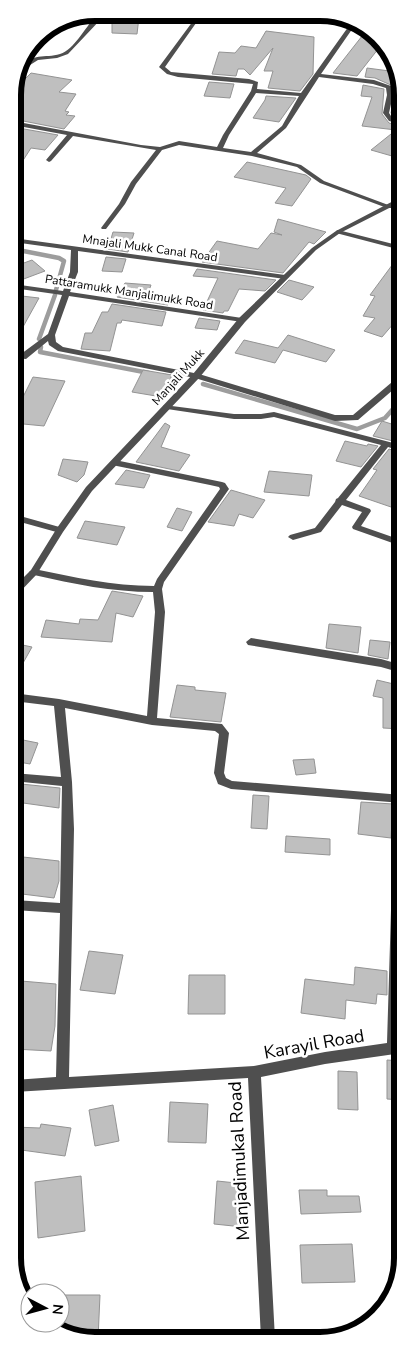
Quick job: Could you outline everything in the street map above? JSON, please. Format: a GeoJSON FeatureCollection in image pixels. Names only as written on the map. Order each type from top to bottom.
{"type":"FeatureCollection","features":[{"type":"Feature","properties":{"kind":"street"},"geometry":{"type":"LineString","coordinates":[[29,63],[36,57],[62,55],[67,52],[96,21]]}},
{"type":"Feature","properties":{"kind":"street"},"geometry":{"type":"LineString","coordinates":[[195,21],[162,67],[169,73],[178,75],[256,83],[254,91],[226,135],[219,150]]}},
{"type":"Feature","properties":{"kind":"street"},"geometry":{"type":"LineString","coordinates":[[252,154],[284,128],[303,95],[351,29]]}},
{"type":"Feature","properties":{"kind":"street"},"geometry":{"type":"LineString","coordinates":[[319,75],[374,82],[389,87],[390,95],[386,114],[394,121]]}},
{"type":"Feature","properties":{"kind":"street"},"geometry":{"type":"LineString","coordinates":[[254,91],[303,95]]}},
{"type":"Feature","properties":{"kind":"street"},"geometry":{"type":"LineString","coordinates":[[21,125],[160,149],[179,143],[252,154],[299,166],[322,182],[389,207]]}},
{"type":"Feature","properties":{"kind":"street"},"geometry":{"type":"LineString","coordinates":[[50,160],[70,134]]}},
{"type":"Feature","properties":{"kind":"street"},"geometry":{"type":"LineString","coordinates":[[104,228],[122,204],[133,183],[160,149]]}},
{"type":"Feature","properties":{"kind":"street","name":"Manjali Mukk"},"geometry":{"type":"LineString","coordinates":[[21,586],[34,572],[60,530],[90,489],[196,376],[242,320],[314,249],[338,232],[394,204]]}},
{"type":"Feature","properties":{"kind":"street"},"geometry":{"type":"LineString","coordinates":[[338,232],[394,246]]}},
{"type":"Feature","properties":{"kind":"street","name":"Mnajali Mukk Canal Road"},"geometry":{"type":"LineString","coordinates":[[21,241],[285,277]]}},
{"type":"Feature","properties":{"kind":"street"},"geometry":{"type":"LineString","coordinates":[[75,250],[74,272],[51,335],[52,343],[61,349],[196,376],[335,418],[355,418],[394,385]]}},
{"type":"Feature","properties":{"kind":"street","name":"Pattaramukk Manjalimukk Road"},"geometry":{"type":"LineString","coordinates":[[21,287],[242,320]]}},
{"type":"Feature","properties":{"kind":"street"},"geometry":{"type":"LineString","coordinates":[[21,357],[51,335]]}},
{"type":"Feature","properties":{"kind":"street"},"geometry":{"type":"LineString","coordinates":[[167,407],[231,418],[258,418],[274,414],[394,446]]}},
{"type":"Feature","properties":{"kind":"street"},"geometry":{"type":"LineString","coordinates":[[293,537],[318,530],[339,501],[386,444]]}},
{"type":"Feature","properties":{"kind":"street"},"geometry":{"type":"LineString","coordinates":[[115,463],[210,482],[222,485],[225,489],[160,581],[157,589],[160,612],[152,721]]}},
{"type":"Feature","properties":{"kind":"street"},"geometry":{"type":"LineString","coordinates":[[339,501],[367,511],[356,526],[394,540]]}},
{"type":"Feature","properties":{"kind":"street"},"geometry":{"type":"LineString","coordinates":[[21,519],[60,530]]}},
{"type":"Feature","properties":{"kind":"street"},"geometry":{"type":"LineString","coordinates":[[34,572],[101,586],[126,589],[157,589]]}},
{"type":"Feature","properties":{"kind":"street"},"geometry":{"type":"LineString","coordinates":[[251,642],[394,667]]}},
{"type":"Feature","properties":{"kind":"street"},"geometry":{"type":"LineString","coordinates":[[21,697],[60,702],[152,721],[218,727],[224,733],[219,773],[222,781],[231,784],[394,798]]}},
{"type":"Feature","properties":{"kind":"street"},"geometry":{"type":"LineString","coordinates":[[60,702],[67,782],[67,909],[62,1083]]}},
{"type":"Feature","properties":{"kind":"street"},"geometry":{"type":"LineString","coordinates":[[21,778],[67,782]]}},
{"type":"Feature","properties":{"kind":"street"},"geometry":{"type":"LineString","coordinates":[[21,906],[67,909]]}},
{"type":"Feature","properties":{"kind":"street","name":"Karayil Road"},"geometry":{"type":"LineString","coordinates":[[254,1072],[394,1048]]}},
{"type":"Feature","properties":{"kind":"street","name":"Manjadimukal Road"},"geometry":{"type":"LineString","coordinates":[[21,1086],[254,1072],[268,1332]]}},
{"type":"Feature","properties":{"kind":"building"},"geometry":{"type":"Polygon","coordinates":[[[112,21],[139,21],[137,34],[112,33],[112,21]]]}},
{"type":"Feature","properties":{"kind":"building"},"geometry":{"type":"Polygon","coordinates":[[[266,31],[314,37],[313,74],[300,91],[268,88],[273,71],[264,71],[273,48],[250,75],[244,69],[238,69],[236,76],[212,74],[219,52],[235,53],[241,46],[256,48],[266,31]]]}},
{"type":"Feature","properties":{"kind":"building"},"geometry":{"type":"Polygon","coordinates":[[[362,35],[378,50],[357,76],[333,73],[362,35]]]}},
{"type":"Feature","properties":{"kind":"building"},"geometry":{"type":"Polygon","coordinates":[[[367,68],[390,71],[393,86],[375,78],[365,77],[367,68]]]}},
{"type":"Feature","properties":{"kind":"building"},"geometry":{"type":"Polygon","coordinates":[[[31,73],[72,80],[59,92],[76,94],[65,111],[69,112],[66,115],[75,116],[64,129],[21,121],[23,81],[31,73]]]}},
{"type":"Feature","properties":{"kind":"building"},"geometry":{"type":"Polygon","coordinates":[[[209,82],[234,84],[230,98],[204,96],[209,82]]]}},
{"type":"Feature","properties":{"kind":"building"},"geometry":{"type":"Polygon","coordinates":[[[363,85],[384,89],[382,114],[389,123],[394,124],[394,130],[362,126],[372,97],[361,96],[363,85]]]}},
{"type":"Feature","properties":{"kind":"building"},"geometry":{"type":"Polygon","coordinates":[[[266,96],[296,98],[279,122],[253,118],[266,96]]]}},
{"type":"Feature","properties":{"kind":"building"},"geometry":{"type":"Polygon","coordinates":[[[394,100],[394,117],[391,113],[394,100]]]}},
{"type":"Feature","properties":{"kind":"building"},"geometry":{"type":"Polygon","coordinates":[[[21,128],[58,135],[45,150],[31,148],[21,164],[21,128]]]}},
{"type":"Feature","properties":{"kind":"building"},"geometry":{"type":"Polygon","coordinates":[[[394,132],[394,154],[392,156],[371,150],[394,132]]]}},
{"type":"Feature","properties":{"kind":"building"},"geometry":{"type":"Polygon","coordinates":[[[247,162],[306,175],[311,179],[292,206],[275,203],[286,188],[234,177],[247,162]]]}},
{"type":"Feature","properties":{"kind":"building"},"geometry":{"type":"Polygon","coordinates":[[[278,219],[326,232],[314,244],[309,242],[283,273],[202,262],[217,241],[258,249],[271,233],[282,235],[274,232],[278,219]]]}},
{"type":"Feature","properties":{"kind":"building"},"geometry":{"type":"Polygon","coordinates":[[[113,232],[134,233],[128,252],[108,249],[113,232]]]}},
{"type":"Feature","properties":{"kind":"building"},"geometry":{"type":"Polygon","coordinates":[[[106,257],[126,259],[122,272],[102,271],[106,257]]]}},
{"type":"Feature","properties":{"kind":"building"},"geometry":{"type":"Polygon","coordinates":[[[32,260],[45,271],[21,280],[21,264],[32,260]]]}},
{"type":"Feature","properties":{"kind":"building"},"geometry":{"type":"Polygon","coordinates":[[[394,262],[394,323],[382,337],[364,331],[375,318],[363,316],[375,296],[370,295],[394,262]]]}},
{"type":"Feature","properties":{"kind":"building"},"geometry":{"type":"Polygon","coordinates":[[[197,269],[276,280],[265,291],[239,289],[228,311],[223,313],[203,310],[218,278],[193,276],[197,269]]]}},
{"type":"Feature","properties":{"kind":"building"},"geometry":{"type":"Polygon","coordinates":[[[289,280],[314,287],[302,300],[277,292],[289,280]]]}},
{"type":"Feature","properties":{"kind":"building"},"geometry":{"type":"Polygon","coordinates":[[[125,283],[151,285],[146,299],[169,301],[168,305],[117,297],[125,283]]]}},
{"type":"Feature","properties":{"kind":"building"},"geometry":{"type":"Polygon","coordinates":[[[21,296],[39,298],[21,331],[21,296]]]}},
{"type":"Feature","properties":{"kind":"building"},"geometry":{"type":"Polygon","coordinates":[[[112,304],[166,312],[162,326],[122,320],[121,323],[117,323],[110,351],[81,349],[85,333],[92,333],[102,312],[108,312],[112,304]]]}},
{"type":"Feature","properties":{"kind":"building"},"geometry":{"type":"Polygon","coordinates":[[[199,318],[220,321],[217,330],[195,328],[199,318]]]}},
{"type":"Feature","properties":{"kind":"building"},"geometry":{"type":"Polygon","coordinates":[[[288,335],[335,350],[326,362],[283,350],[275,363],[235,353],[244,340],[278,348],[288,335]]]}},
{"type":"Feature","properties":{"kind":"building"},"geometry":{"type":"Polygon","coordinates":[[[143,370],[172,375],[162,397],[132,392],[143,370]]]}},
{"type":"Feature","properties":{"kind":"building"},"geometry":{"type":"Polygon","coordinates":[[[33,377],[65,381],[44,426],[21,424],[21,401],[33,377]]]}},
{"type":"Feature","properties":{"kind":"building"},"geometry":{"type":"Polygon","coordinates":[[[382,421],[394,425],[394,441],[373,436],[382,421]]]}},
{"type":"Feature","properties":{"kind":"building"},"geometry":{"type":"Polygon","coordinates":[[[165,423],[170,426],[161,447],[190,455],[179,471],[136,462],[165,423]]]}},
{"type":"Feature","properties":{"kind":"building"},"geometry":{"type":"Polygon","coordinates":[[[345,441],[367,446],[368,444],[378,446],[361,467],[336,461],[345,441]]]}},
{"type":"Feature","properties":{"kind":"building"},"geometry":{"type":"Polygon","coordinates":[[[389,449],[394,451],[394,502],[391,507],[359,496],[377,470],[373,469],[389,449]]]}},
{"type":"Feature","properties":{"kind":"building"},"geometry":{"type":"Polygon","coordinates":[[[63,459],[88,462],[84,475],[77,482],[58,475],[63,459]]]}},
{"type":"Feature","properties":{"kind":"building"},"geometry":{"type":"Polygon","coordinates":[[[126,470],[150,475],[144,488],[115,484],[126,470]]]}},
{"type":"Feature","properties":{"kind":"building"},"geometry":{"type":"Polygon","coordinates":[[[269,471],[312,475],[309,496],[264,492],[269,471]]]}},
{"type":"Feature","properties":{"kind":"building"},"geometry":{"type":"Polygon","coordinates":[[[231,490],[265,500],[253,518],[239,514],[234,526],[208,522],[231,490]]]}},
{"type":"Feature","properties":{"kind":"building"},"geometry":{"type":"Polygon","coordinates":[[[177,508],[192,512],[182,531],[167,527],[177,508]]]}},
{"type":"Feature","properties":{"kind":"building"},"geometry":{"type":"Polygon","coordinates":[[[85,521],[125,527],[117,545],[77,538],[85,521]]]}},
{"type":"Feature","properties":{"kind":"building"},"geometry":{"type":"Polygon","coordinates":[[[112,591],[143,596],[133,617],[116,613],[112,642],[41,637],[46,620],[79,624],[80,619],[98,620],[112,591]]]}},
{"type":"Feature","properties":{"kind":"building"},"geometry":{"type":"Polygon","coordinates":[[[329,624],[361,627],[358,653],[326,648],[329,624]]]}},
{"type":"Feature","properties":{"kind":"building"},"geometry":{"type":"Polygon","coordinates":[[[370,640],[390,642],[388,659],[368,655],[370,640]]]}},
{"type":"Feature","properties":{"kind":"building"},"geometry":{"type":"Polygon","coordinates":[[[21,645],[32,647],[21,667],[21,645]]]}},
{"type":"Feature","properties":{"kind":"building"},"geometry":{"type":"Polygon","coordinates":[[[377,680],[394,684],[394,729],[383,728],[383,698],[373,696],[377,680]]]}},
{"type":"Feature","properties":{"kind":"building"},"geometry":{"type":"Polygon","coordinates":[[[177,685],[195,687],[195,690],[226,693],[221,722],[170,717],[177,685]]]}},
{"type":"Feature","properties":{"kind":"building"},"geometry":{"type":"Polygon","coordinates":[[[21,740],[38,743],[30,764],[21,762],[21,740]]]}},
{"type":"Feature","properties":{"kind":"building"},"geometry":{"type":"Polygon","coordinates":[[[314,759],[316,773],[296,775],[293,760],[314,759]]]}},
{"type":"Feature","properties":{"kind":"building"},"geometry":{"type":"Polygon","coordinates":[[[21,784],[60,788],[59,808],[21,803],[21,784]]]}},
{"type":"Feature","properties":{"kind":"building"},"geometry":{"type":"Polygon","coordinates":[[[253,795],[269,796],[267,829],[251,828],[253,795]]]}},
{"type":"Feature","properties":{"kind":"building"},"geometry":{"type":"Polygon","coordinates":[[[361,802],[393,804],[391,838],[358,834],[361,802]]]}},
{"type":"Feature","properties":{"kind":"building"},"geometry":{"type":"Polygon","coordinates":[[[286,836],[330,839],[330,855],[285,852],[286,836]]]}},
{"type":"Feature","properties":{"kind":"building"},"geometry":{"type":"Polygon","coordinates":[[[21,857],[59,861],[59,881],[54,898],[21,894],[21,857]]]}},
{"type":"Feature","properties":{"kind":"building"},"geometry":{"type":"Polygon","coordinates":[[[89,951],[123,955],[115,994],[80,990],[89,951]]]}},
{"type":"Feature","properties":{"kind":"building"},"geometry":{"type":"Polygon","coordinates":[[[355,967],[387,971],[387,995],[377,994],[376,1004],[346,1000],[345,1019],[301,1013],[305,979],[354,985],[355,967]]]}},
{"type":"Feature","properties":{"kind":"building"},"geometry":{"type":"Polygon","coordinates":[[[189,975],[225,975],[225,1014],[188,1014],[189,975]]]}},
{"type":"Feature","properties":{"kind":"building"},"geometry":{"type":"Polygon","coordinates":[[[21,981],[56,984],[55,1026],[51,1051],[21,1049],[21,981]]]}},
{"type":"Feature","properties":{"kind":"building"},"geometry":{"type":"Polygon","coordinates":[[[387,1060],[394,1060],[394,1099],[387,1099],[387,1060]]]}},
{"type":"Feature","properties":{"kind":"building"},"geometry":{"type":"Polygon","coordinates":[[[338,1071],[357,1072],[358,1110],[338,1109],[338,1071]]]}},
{"type":"Feature","properties":{"kind":"building"},"geometry":{"type":"Polygon","coordinates":[[[170,1102],[208,1104],[206,1143],[168,1142],[170,1102]]]}},
{"type":"Feature","properties":{"kind":"building"},"geometry":{"type":"Polygon","coordinates":[[[113,1105],[119,1141],[95,1146],[89,1110],[113,1105]]]}},
{"type":"Feature","properties":{"kind":"building"},"geometry":{"type":"Polygon","coordinates":[[[41,1124],[71,1128],[65,1156],[21,1150],[21,1127],[40,1128],[41,1124]]]}},
{"type":"Feature","properties":{"kind":"building"},"geometry":{"type":"Polygon","coordinates":[[[81,1176],[85,1231],[38,1238],[35,1182],[81,1176]]]}},
{"type":"Feature","properties":{"kind":"building"},"geometry":{"type":"Polygon","coordinates":[[[217,1181],[246,1184],[243,1227],[214,1224],[217,1181]]]}},
{"type":"Feature","properties":{"kind":"building"},"geometry":{"type":"Polygon","coordinates":[[[299,1190],[327,1190],[327,1196],[359,1196],[361,1212],[301,1214],[299,1190]]]}},
{"type":"Feature","properties":{"kind":"building"},"geometry":{"type":"Polygon","coordinates":[[[352,1244],[355,1282],[302,1283],[300,1245],[352,1244]]]}},
{"type":"Feature","properties":{"kind":"building"},"geometry":{"type":"Polygon","coordinates":[[[70,1295],[100,1295],[98,1332],[70,1327],[70,1295]]]}},
{"type":"Feature","properties":{"kind":"waterway"},"geometry":{"type":"LineString","coordinates":[[21,251],[59,258],[64,261],[56,290]]}},
{"type":"Feature","properties":{"kind":"waterway"},"geometry":{"type":"LineString","coordinates":[[39,339],[55,295]]}},
{"type":"Feature","properties":{"kind":"waterway"},"geometry":{"type":"LineString","coordinates":[[41,347],[40,352],[149,373]]}},
{"type":"Feature","properties":{"kind":"waterway"},"geometry":{"type":"LineString","coordinates":[[165,376],[180,379]]}},
{"type":"Feature","properties":{"kind":"waterway"},"geometry":{"type":"LineString","coordinates":[[203,384],[357,429],[385,418],[394,408]]}}]}
